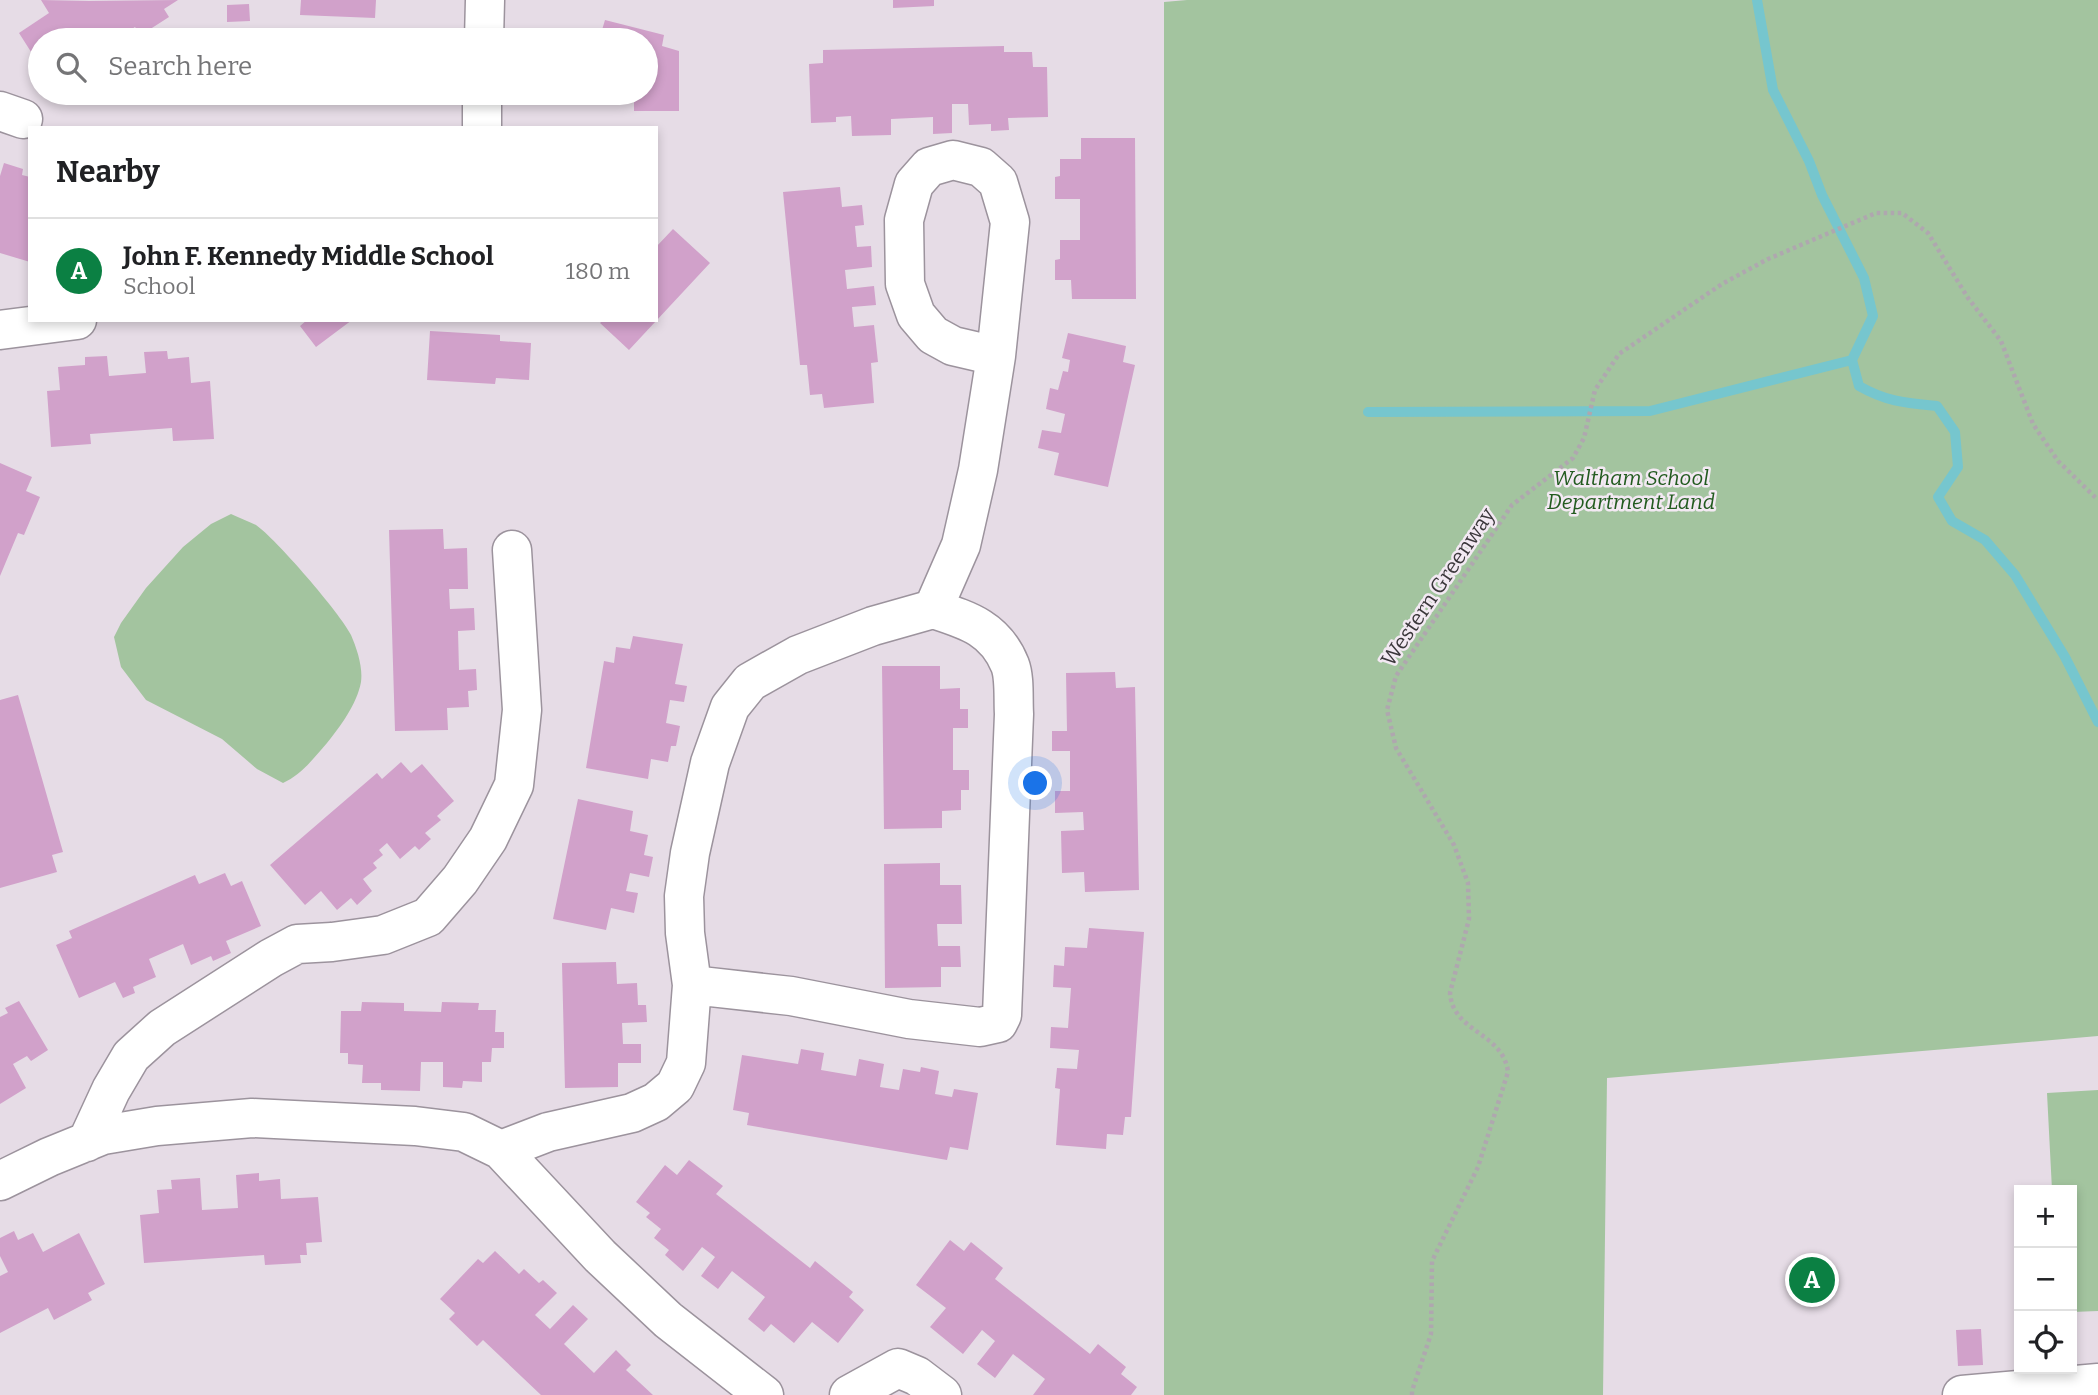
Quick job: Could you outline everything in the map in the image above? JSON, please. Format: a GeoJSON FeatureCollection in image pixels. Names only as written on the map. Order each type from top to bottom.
{"type":"FeatureCollection","features":[{"type":"Feature","properties":{"kind":"street"},"geometry":{"type":"LineString","coordinates":[[484,28],[485,0]]}},
{"type":"Feature","properties":{"kind":"street"},"geometry":{"type":"LineString","coordinates":[[482,105],[482,126]]}},
{"type":"Feature","properties":{"kind":"street"},"geometry":{"type":"LineString","coordinates":[[933,609],[961,545],[978,470],[996,356],[1010,222],[998,182],[981,167],[953,160],[929,167],[914,184],[904,220],[905,284],[916,315],[933,335],[953,346],[996,356]]}},
{"type":"Feature","properties":{"kind":"street"},"geometry":{"type":"LineString","coordinates":[[0,330],[62,322]]}},
{"type":"Feature","properties":{"kind":"street"},"geometry":{"type":"LineString","coordinates":[[87,1142],[111,1090],[131,1056],[162,1028],[297,944],[383,935],[428,917],[460,880],[488,839],[514,785],[522,710],[512,550]]}},
{"type":"Feature","properties":{"kind":"street"},"geometry":{"type":"LineString","coordinates":[[501,1150],[548,1132],[632,1113],[656,1102],[675,1086],[686,1063],[692,985],[685,933],[684,896],[690,853],[710,763],[730,707],[750,682],[798,655],[873,626],[933,609],[973,621],[994,639],[1010,666],[1014,714],[1002,1015],[998,1024],[980,1027],[909,1019],[791,996],[692,985]]}},
{"type":"Feature","properties":{"kind":"street"},"geometry":{"type":"LineString","coordinates":[[0,1181],[103,1135],[157,1126],[251,1118],[415,1126],[464,1132],[501,1150],[600,1256],[668,1320],[764,1395]]}},
{"type":"Feature","properties":{"kind":"street"},"geometry":{"type":"LineString","coordinates":[[849,1395],[898,1368],[917,1376],[942,1395]]}},
{"type":"Feature","properties":{"kind":"street"},"geometry":{"type":"LineString","coordinates":[[1962,1395],[2098,1384]]}},
{"type":"Feature","properties":{"kind":"path","name":"Western Greenway"},"geometry":{"type":"LineString","coordinates":[[1412,1395],[1431,1334],[1432,1261],[1478,1167],[1508,1072],[1507,1060],[1501,1051],[1457,1015],[1451,1005],[1450,993],[1469,919],[1468,883],[1454,845],[1396,748],[1387,710],[1396,676],[1512,505],[1573,458],[1584,438],[1595,390],[1619,354],[1723,284],[1768,259],[1876,213],[1902,213],[1928,233],[1968,298],[2001,341],[2033,424],[2058,461],[2098,500]]}},
{"type":"Feature","properties":{"kind":"green space","name":"Waltham School Department Land"},"geometry":{"type":"Polygon","coordinates":[[[2098,0],[2098,1036],[1607,1078],[1603,1395],[1164,1395],[1164,2],[2098,0]]]}},
{"type":"Feature","properties":{"kind":"green space"},"geometry":{"type":"Polygon","coordinates":[[[231,514],[256,525],[307,577],[345,625],[360,664],[361,682],[352,707],[307,766],[283,783],[257,769],[222,739],[146,700],[121,667],[114,637],[146,588],[183,547],[211,524],[231,514]]]}},
{"type":"Feature","properties":{"kind":"green space"},"geometry":{"type":"Polygon","coordinates":[[[2098,1090],[2098,1311],[2077,1312],[2077,1185],[2052,1185],[2047,1093],[2098,1090]]]}},
{"type":"Feature","properties":{"kind":"building"},"geometry":{"type":"Polygon","coordinates":[[[41,0],[178,0],[164,9],[169,17],[152,28],[28,28],[28,47],[19,33],[49,13],[41,0]]]}},
{"type":"Feature","properties":{"kind":"building"},"geometry":{"type":"Polygon","coordinates":[[[301,0],[376,0],[375,18],[300,15],[301,0]]]}},
{"type":"Feature","properties":{"kind":"building"},"geometry":{"type":"Polygon","coordinates":[[[893,0],[934,0],[934,6],[893,8],[893,0]]]}},
{"type":"Feature","properties":{"kind":"building"},"geometry":{"type":"Polygon","coordinates":[[[249,4],[250,21],[227,22],[227,5],[249,4]]]}},
{"type":"Feature","properties":{"kind":"building"},"geometry":{"type":"Polygon","coordinates":[[[605,20],[636,28],[603,28],[605,20]]]}},
{"type":"Feature","properties":{"kind":"building"},"geometry":{"type":"Polygon","coordinates":[[[658,33],[664,35],[662,46],[679,51],[679,111],[634,111],[634,105],[658,105],[658,33]]]}},
{"type":"Feature","properties":{"kind":"building"},"geometry":{"type":"Polygon","coordinates":[[[1004,46],[1004,52],[1032,52],[1033,67],[1047,67],[1048,117],[1008,118],[1009,130],[991,131],[991,124],[969,125],[968,104],[952,104],[952,133],[933,134],[933,117],[891,119],[891,135],[852,136],[851,116],[836,117],[836,122],[811,123],[809,64],[823,63],[823,50],[1004,46]]]}},
{"type":"Feature","properties":{"kind":"building"},"geometry":{"type":"Polygon","coordinates":[[[1081,138],[1135,138],[1136,299],[1072,299],[1071,280],[1055,280],[1055,260],[1060,259],[1060,240],[1080,240],[1080,199],[1055,199],[1055,177],[1060,176],[1060,159],[1081,159],[1081,138]]]}},
{"type":"Feature","properties":{"kind":"building"},"geometry":{"type":"Polygon","coordinates":[[[4,163],[23,169],[22,175],[28,176],[28,261],[0,253],[0,176],[4,163]]]}},
{"type":"Feature","properties":{"kind":"building"},"geometry":{"type":"Polygon","coordinates":[[[840,187],[842,207],[862,205],[864,225],[855,226],[857,247],[871,246],[872,267],[845,270],[847,289],[874,286],[876,305],[852,307],[854,327],[874,325],[878,362],[871,363],[874,403],[824,408],[822,394],[810,395],[807,365],[800,365],[783,192],[840,187]]]}},
{"type":"Feature","properties":{"kind":"building"},"geometry":{"type":"Polygon","coordinates":[[[673,229],[710,263],[658,319],[658,245],[673,229]]]}},
{"type":"Feature","properties":{"kind":"building"},"geometry":{"type":"Polygon","coordinates":[[[305,322],[349,322],[316,347],[300,326],[305,322]]]}},
{"type":"Feature","properties":{"kind":"building"},"geometry":{"type":"Polygon","coordinates":[[[601,322],[655,322],[629,350],[601,322]]]}},
{"type":"Feature","properties":{"kind":"building"},"geometry":{"type":"Polygon","coordinates":[[[430,331],[500,335],[500,341],[531,343],[529,380],[496,378],[495,384],[427,380],[430,331]]]}},
{"type":"Feature","properties":{"kind":"building"},"geometry":{"type":"Polygon","coordinates":[[[1068,333],[1126,346],[1123,362],[1135,365],[1108,487],[1054,475],[1059,453],[1038,448],[1042,430],[1061,433],[1065,414],[1046,409],[1050,388],[1058,390],[1063,371],[1068,372],[1070,360],[1062,358],[1068,333]]]}},
{"type":"Feature","properties":{"kind":"building"},"geometry":{"type":"Polygon","coordinates":[[[167,351],[168,359],[189,357],[191,383],[210,381],[214,439],[173,441],[172,428],[90,434],[91,444],[51,447],[47,391],[60,390],[58,367],[85,365],[85,357],[107,356],[109,376],[146,373],[144,352],[167,351]]]}},
{"type":"Feature","properties":{"kind":"building"},"geometry":{"type":"Polygon","coordinates":[[[0,463],[32,477],[26,491],[40,497],[24,535],[18,533],[0,576],[0,463]]]}},
{"type":"Feature","properties":{"kind":"building"},"geometry":{"type":"Polygon","coordinates":[[[443,529],[444,549],[467,548],[468,589],[449,589],[450,609],[474,608],[475,630],[458,631],[459,670],[476,669],[477,690],[468,691],[469,707],[447,708],[448,730],[395,731],[389,530],[443,529]]]}},
{"type":"Feature","properties":{"kind":"building"},"geometry":{"type":"Polygon","coordinates":[[[633,636],[683,644],[675,684],[687,686],[684,702],[670,700],[666,723],[680,726],[676,746],[671,746],[668,762],[651,759],[648,779],[586,768],[604,661],[614,663],[616,647],[630,649],[633,636]]]}},
{"type":"Feature","properties":{"kind":"building"},"geometry":{"type":"Polygon","coordinates":[[[882,666],[940,666],[940,689],[960,688],[960,709],[968,709],[968,728],[953,728],[953,770],[969,770],[969,790],[961,790],[961,810],[942,811],[942,828],[884,829],[882,666]]]}},
{"type":"Feature","properties":{"kind":"building"},"geometry":{"type":"Polygon","coordinates":[[[1115,672],[1116,688],[1135,687],[1139,890],[1085,892],[1084,872],[1062,873],[1061,831],[1084,830],[1083,812],[1055,813],[1055,791],[1070,791],[1070,751],[1052,751],[1052,731],[1067,731],[1066,673],[1115,672]]]}},
{"type":"Feature","properties":{"kind":"building"},"geometry":{"type":"Polygon","coordinates":[[[18,695],[63,852],[52,855],[57,872],[0,888],[0,700],[18,695]]]}},
{"type":"Feature","properties":{"kind":"building"},"geometry":{"type":"Polygon","coordinates":[[[401,762],[411,773],[422,764],[454,801],[437,816],[441,820],[425,833],[431,839],[419,850],[415,846],[400,859],[387,843],[379,850],[383,855],[373,863],[377,868],[363,879],[372,891],[357,905],[351,898],[337,910],[321,891],[305,905],[270,865],[377,773],[382,779],[401,762]]]}},
{"type":"Feature","properties":{"kind":"building"},"geometry":{"type":"Polygon","coordinates":[[[578,799],[633,811],[630,831],[648,835],[644,855],[653,857],[649,877],[630,873],[626,891],[638,893],[634,913],[611,908],[606,930],[553,919],[578,799]]]}},
{"type":"Feature","properties":{"kind":"building"},"geometry":{"type":"Polygon","coordinates":[[[940,863],[940,885],[961,885],[962,924],[937,924],[938,946],[960,946],[961,967],[941,967],[941,987],[885,988],[884,864],[940,863]]]}},
{"type":"Feature","properties":{"kind":"building"},"geometry":{"type":"Polygon","coordinates":[[[225,873],[231,886],[242,881],[261,926],[226,941],[231,953],[213,961],[211,956],[191,965],[183,944],[149,959],[156,977],[133,987],[135,993],[123,998],[115,982],[79,998],[56,945],[72,938],[69,931],[195,875],[199,884],[225,873]]]}},
{"type":"Feature","properties":{"kind":"building"},"geometry":{"type":"Polygon","coordinates":[[[1089,928],[1144,932],[1131,1117],[1125,1117],[1123,1135],[1107,1134],[1106,1149],[1056,1145],[1060,1089],[1055,1088],[1057,1068],[1077,1069],[1079,1050],[1050,1048],[1051,1027],[1068,1028],[1071,988],[1053,987],[1054,965],[1064,966],[1065,947],[1087,948],[1089,928]]]}},
{"type":"Feature","properties":{"kind":"building"},"geometry":{"type":"Polygon","coordinates":[[[616,962],[617,984],[637,983],[638,1005],[646,1005],[647,1022],[622,1023],[623,1044],[641,1044],[641,1063],[618,1063],[618,1087],[565,1088],[562,963],[616,962]]]}},
{"type":"Feature","properties":{"kind":"building"},"geometry":{"type":"Polygon","coordinates":[[[19,1001],[48,1050],[31,1061],[27,1056],[13,1064],[26,1088],[0,1104],[0,1017],[8,1013],[5,1008],[19,1001]]]}},
{"type":"Feature","properties":{"kind":"building"},"geometry":{"type":"Polygon","coordinates":[[[362,1002],[404,1003],[404,1011],[441,1012],[442,1002],[479,1003],[478,1010],[496,1010],[495,1032],[504,1032],[504,1048],[492,1048],[491,1062],[482,1062],[482,1082],[463,1081],[462,1088],[443,1087],[443,1062],[421,1062],[420,1091],[381,1090],[381,1083],[362,1083],[363,1065],[348,1064],[348,1053],[340,1053],[341,1011],[361,1011],[362,1002]]]}},
{"type":"Feature","properties":{"kind":"building"},"geometry":{"type":"Polygon","coordinates":[[[801,1049],[824,1053],[821,1070],[856,1076],[859,1059],[884,1064],[880,1087],[899,1090],[903,1069],[920,1072],[921,1067],[939,1071],[935,1094],[952,1097],[954,1089],[978,1093],[968,1150],[950,1147],[947,1160],[747,1125],[749,1113],[733,1110],[742,1055],[798,1064],[801,1049]]]}},
{"type":"Feature","properties":{"kind":"building"},"geometry":{"type":"Polygon","coordinates":[[[689,1160],[723,1186],[716,1194],[810,1268],[815,1261],[853,1292],[849,1297],[864,1310],[838,1343],[812,1322],[794,1343],[771,1324],[764,1332],[748,1319],[765,1297],[732,1271],[718,1289],[701,1276],[715,1257],[702,1247],[683,1271],[665,1255],[669,1250],[654,1238],[661,1229],[646,1217],[650,1213],[636,1202],[665,1165],[677,1175],[689,1160]]]}},
{"type":"Feature","properties":{"kind":"building"},"geometry":{"type":"Polygon","coordinates":[[[259,1173],[259,1181],[280,1179],[281,1199],[318,1197],[322,1242],[306,1243],[307,1255],[300,1255],[301,1263],[265,1265],[264,1255],[144,1263],[140,1215],[159,1213],[157,1190],[172,1189],[171,1180],[200,1178],[202,1210],[238,1208],[236,1175],[259,1173]]]}},
{"type":"Feature","properties":{"kind":"building"},"geometry":{"type":"Polygon","coordinates":[[[14,1231],[18,1240],[33,1233],[43,1252],[79,1233],[105,1284],[88,1293],[92,1300],[54,1320],[48,1308],[0,1333],[0,1276],[8,1272],[0,1256],[0,1238],[14,1231]]]}},
{"type":"Feature","properties":{"kind":"building"},"geometry":{"type":"Polygon","coordinates":[[[950,1240],[964,1251],[971,1242],[1003,1268],[995,1279],[1090,1354],[1098,1344],[1126,1367],[1121,1374],[1137,1387],[1131,1395],[1033,1395],[1045,1379],[1013,1354],[995,1378],[977,1364],[995,1341],[982,1330],[963,1354],[930,1327],[946,1308],[916,1285],[950,1240]]]}},
{"type":"Feature","properties":{"kind":"building"},"geometry":{"type":"Polygon","coordinates":[[[495,1251],[519,1274],[524,1269],[539,1283],[543,1280],[557,1293],[535,1315],[550,1329],[573,1305],[588,1319],[564,1344],[594,1373],[616,1350],[631,1365],[626,1370],[653,1395],[541,1395],[483,1340],[477,1346],[449,1319],[455,1313],[440,1299],[478,1259],[483,1263],[495,1251]]]}},
{"type":"Feature","properties":{"kind":"building"},"geometry":{"type":"Polygon","coordinates":[[[1981,1329],[1983,1365],[1958,1366],[1956,1330],[1981,1329]]]}},
{"type":"Feature","properties":{"kind":"waterway"},"geometry":{"type":"LineString","coordinates":[[1757,0],[1773,90],[1864,278],[1873,316],[1852,360],[1859,386],[1888,399],[1937,406],[1955,432],[1958,467],[1938,497],[1952,521],[1985,540],[2015,575],[2065,657],[2098,722]]}},
{"type":"Feature","properties":{"kind":"waterway"},"geometry":{"type":"LineString","coordinates":[[1368,412],[1650,411],[1852,360]]}},
{"type":"Feature","properties":{"kind":"place","name":"John F. Kennedy Middle School"},"geometry":{"type":"Point","coordinates":[1812,1280]}}]}
